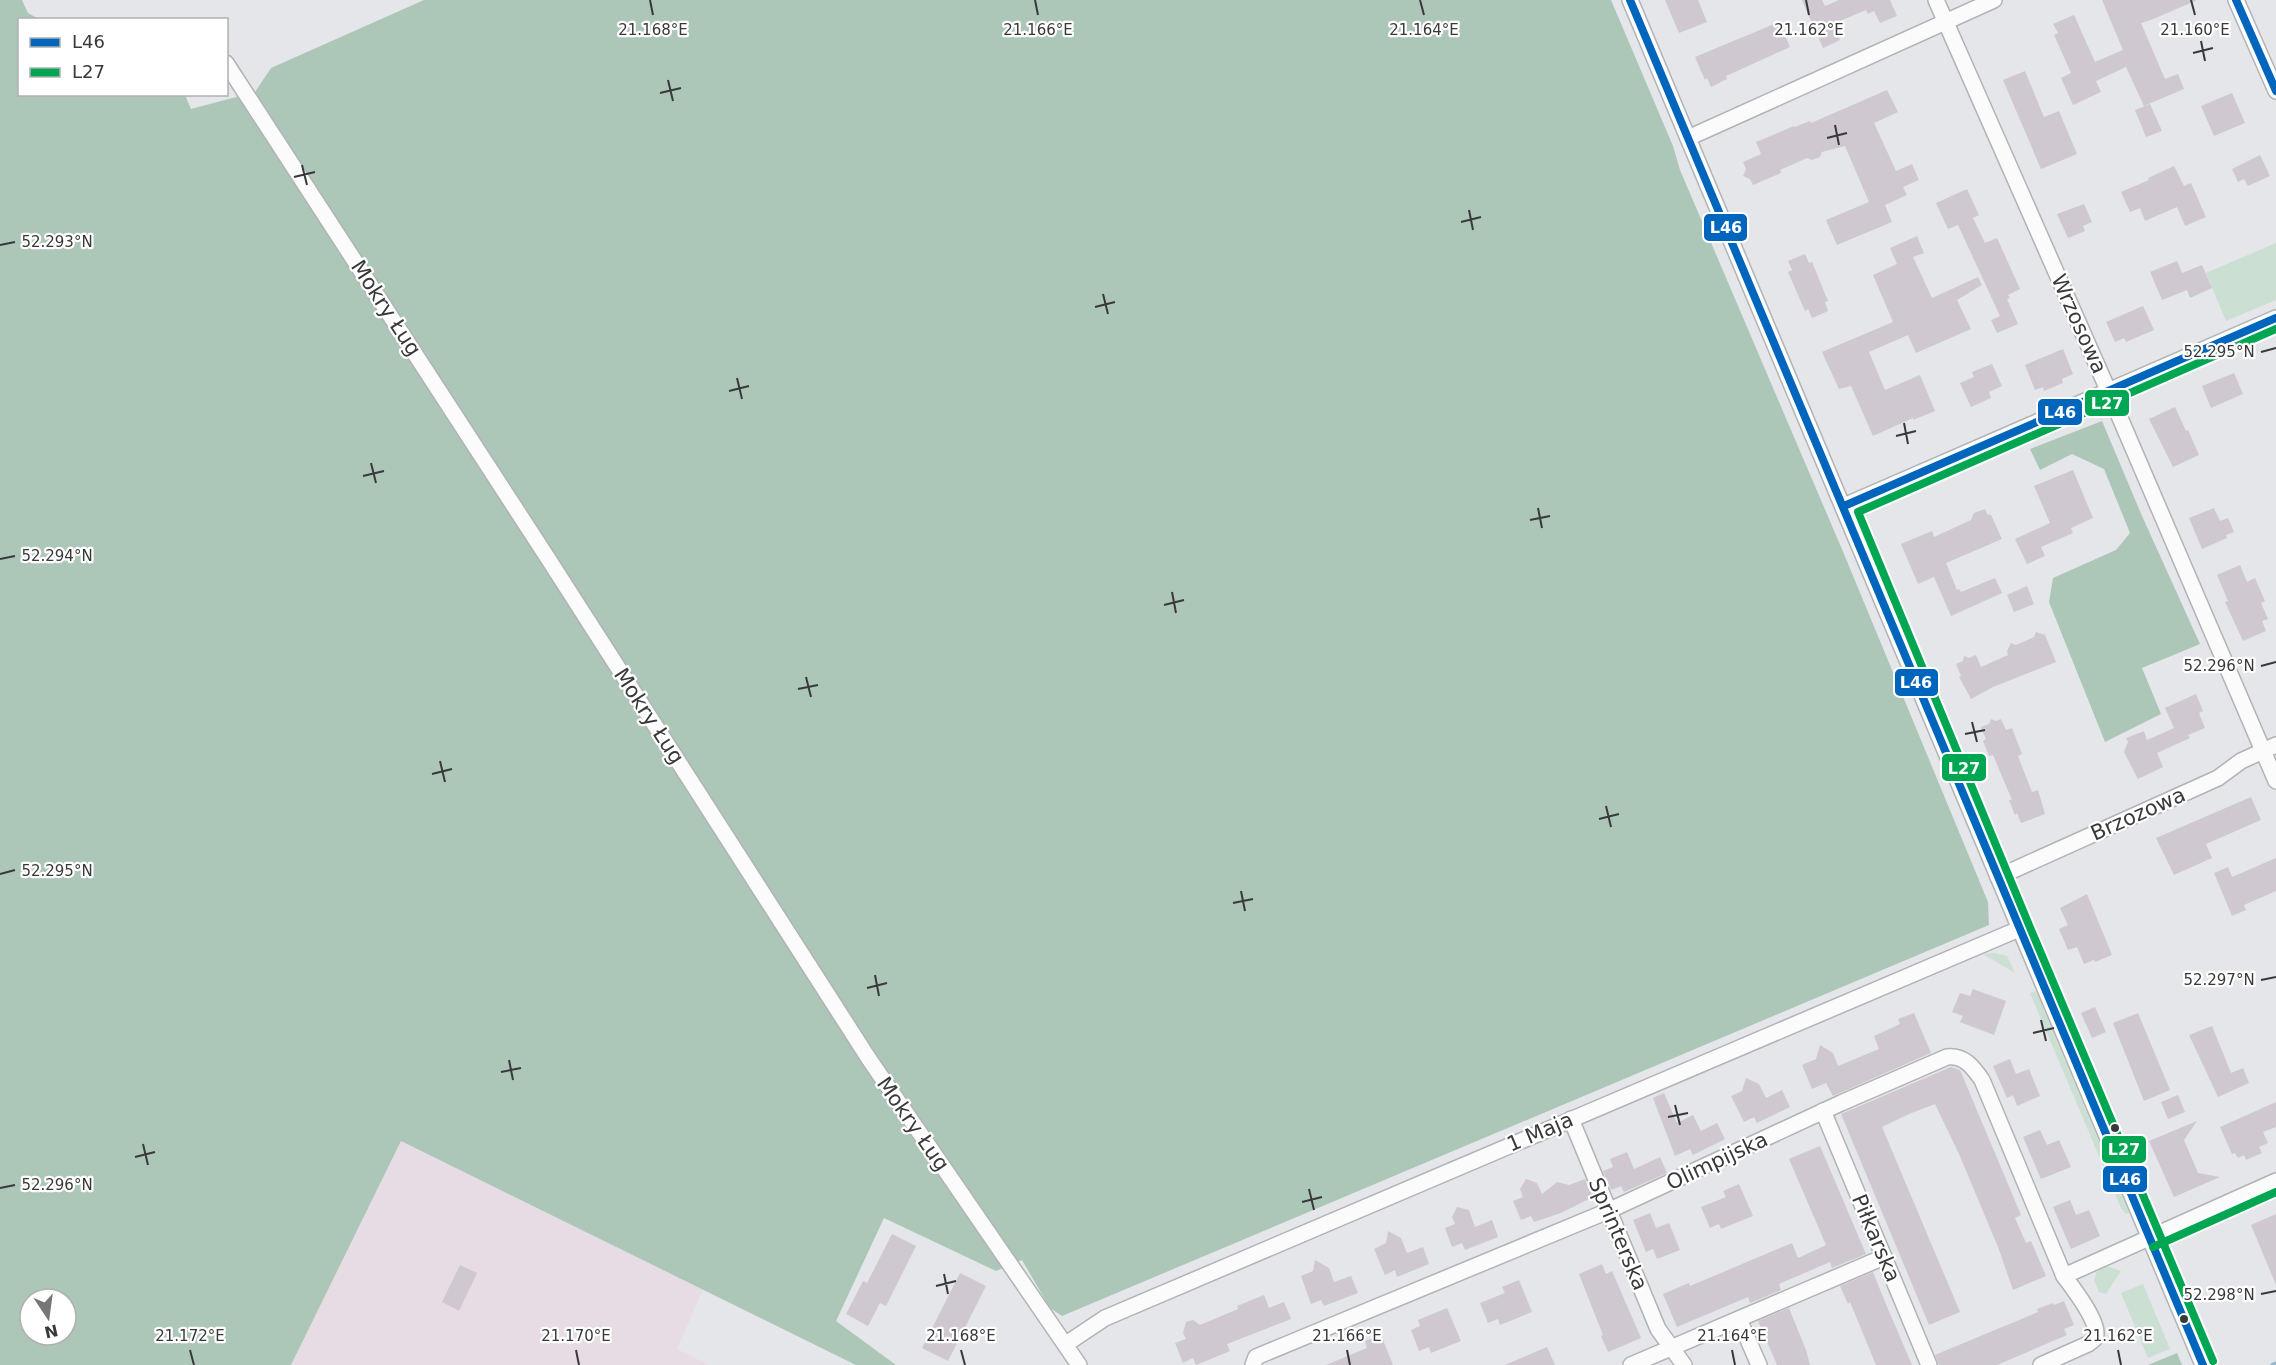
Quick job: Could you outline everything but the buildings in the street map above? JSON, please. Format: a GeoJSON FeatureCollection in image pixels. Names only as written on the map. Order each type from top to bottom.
{"type":"FeatureCollection","features":[{"type":"Feature","properties":{"kind":"street"},"geometry":{"type":"LineString","coordinates":[[1630,0],[2204,1365]]}},
{"type":"Feature","properties":{"kind":"street","name":"Wrzosowa"},"geometry":{"type":"LineString","coordinates":[[1936,0],[2269,748],[2276,781]]}},
{"type":"Feature","properties":{"kind":"street"},"geometry":{"type":"LineString","coordinates":[[1689,138],[1995,0]]}},
{"type":"Feature","properties":{"kind":"street"},"geometry":{"type":"LineString","coordinates":[[2236,0],[2276,91]]}},
{"type":"Feature","properties":{"kind":"street","name":"Mokry Ług"},"geometry":{"type":"LineString","coordinates":[[228,66],[869,1059],[1079,1365]]}},
{"type":"Feature","properties":{"kind":"street"},"geometry":{"type":"LineString","coordinates":[[1844,506],[2276,318]]}},
{"type":"Feature","properties":{"kind":"street","name":"Brzozowa"},"geometry":{"type":"LineString","coordinates":[[1998,877],[2218,778],[2241,761],[2269,748]]}},
{"type":"Feature","properties":{"kind":"street","name":"1 Maja"},"geometry":{"type":"LineString","coordinates":[[1066,1344],[1105,1318],[2019,929]]}},
{"type":"Feature","properties":{"kind":"street","name":"Olimpijska"},"geometry":{"type":"LineString","coordinates":[[1253,1365],[1256,1357],[1608,1211],[1823,1111],[1947,1057],[1955,1056],[1972,1065],[1982,1080],[2064,1276],[2084,1304],[2097,1332],[2095,1340],[2041,1365]]}},
{"type":"Feature","properties":{"kind":"street","name":"Piłkarska"},"geometry":{"type":"LineString","coordinates":[[1823,1111],[1929,1365]]}},
{"type":"Feature","properties":{"kind":"street","name":"Sprinterska"},"geometry":{"type":"LineString","coordinates":[[1570,1119],[1658,1329],[1684,1365]]}},
{"type":"Feature","properties":{"kind":"street"},"geometry":{"type":"LineString","coordinates":[[2064,1276],[2276,1182]]}},
{"type":"Feature","properties":{"kind":"street"},"geometry":{"type":"LineString","coordinates":[[1631,1365],[1884,1257]]}},
{"type":"Feature","properties":{"kind":"street"},"geometry":{"type":"LineString","coordinates":[[1739,1319],[1758,1363]]}},
{"type":"Feature","properties":{"kind":"shaded area"},"geometry":{"type":"Polygon","coordinates":[[[401,1141],[703,1289],[677,1349],[709,1365],[291,1365],[401,1141]]]}},
{"type":"Feature","properties":{"kind":"green space"},"geometry":{"type":"Polygon","coordinates":[[[0,0],[22,0],[28,13],[37,18],[18,18],[18,96],[185,96],[191,109],[255,92],[271,68],[424,0],[1611,0],[1673,146],[1680,170],[1844,554],[1988,902],[1989,925],[1062,1316],[1050,1308],[1022,1260],[996,1271],[884,1218],[836,1321],[896,1365],[856,1365],[401,1141],[291,1365],[0,1365],[0,0]]]}},
{"type":"Feature","properties":{"kind":"green space"},"geometry":{"type":"Polygon","coordinates":[[[2276,243],[2276,300],[2226,321],[2206,273],[2276,243]]]}},
{"type":"Feature","properties":{"kind":"green space"},"geometry":{"type":"Polygon","coordinates":[[[2102,421],[2200,644],[2142,668],[2161,714],[2105,742],[2049,602],[2053,578],[2116,550],[2130,533],[2104,469],[2072,454],[2040,470],[2030,449],[2102,421]]]}},
{"type":"Feature","properties":{"kind":"green space"},"geometry":{"type":"Polygon","coordinates":[[[1994,953],[2007,956],[2015,973],[1983,954],[1994,953]]]}},
{"type":"Feature","properties":{"kind":"green space"},"geometry":{"type":"Polygon","coordinates":[[[2036,991],[2129,1213],[2126,1214],[2121,1208],[2030,993],[2036,991]]]}},
{"type":"Feature","properties":{"kind":"green space"},"geometry":{"type":"Polygon","coordinates":[[[2106,1266],[2121,1271],[2106,1294],[2099,1292],[2094,1280],[2096,1273],[2106,1266]]]}},
{"type":"Feature","properties":{"kind":"green space"},"geometry":{"type":"Polygon","coordinates":[[[2143,1284],[2170,1349],[2148,1358],[2121,1293],[2143,1284]]]}},
{"type":"Feature","properties":{"kind":"green space"},"geometry":{"type":"Polygon","coordinates":[[[2177,1353],[2182,1365],[2148,1365],[2177,1353]]]}},
{"type":"Feature","properties":{"kind":"transit line","name":"L46"},"geometry":{"type":"LineString","coordinates":[[1630,0],[2203,1365]]}},
{"type":"Feature","properties":{"kind":"transit line","name":"L46"},"geometry":{"type":"LineString","coordinates":[[2236,0],[2276,91]]}},
{"type":"Feature","properties":{"kind":"transit line","name":"L46"},"geometry":{"type":"LineString","coordinates":[[1844,506],[2276,318]]}},
{"type":"Feature","properties":{"kind":"transit line","name":"L27"},"geometry":{"type":"LineString","coordinates":[[2213,1361],[1858,512],[2276,329]]}},
{"type":"Feature","properties":{"kind":"transit line","name":"L27"},"geometry":{"type":"LineString","coordinates":[[2153,1247],[2276,1192]]}}]}
